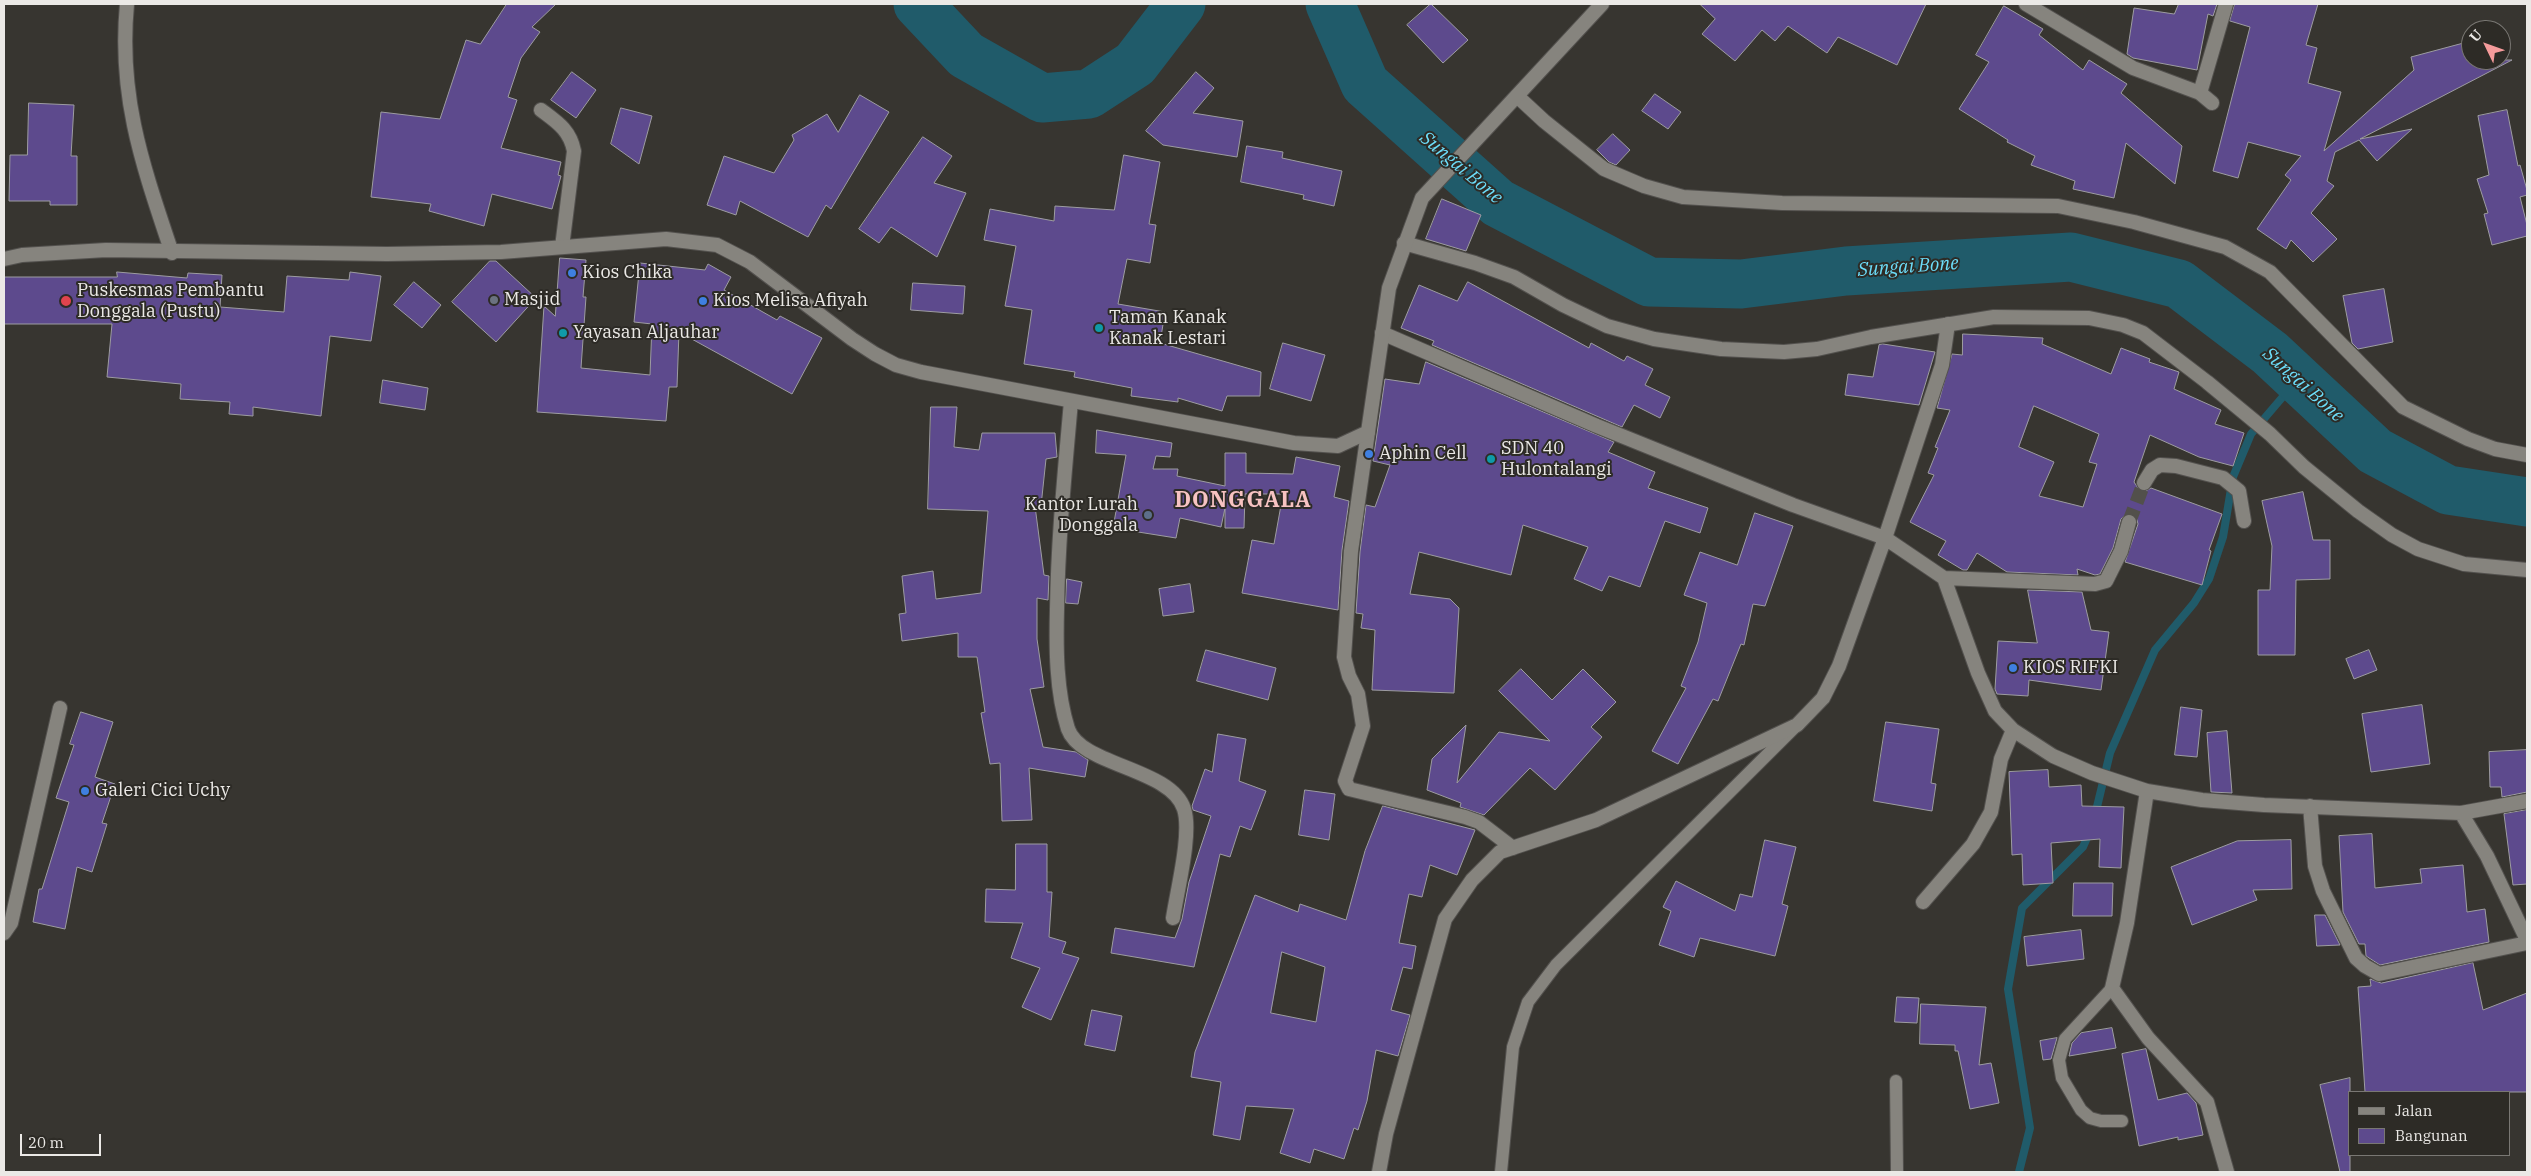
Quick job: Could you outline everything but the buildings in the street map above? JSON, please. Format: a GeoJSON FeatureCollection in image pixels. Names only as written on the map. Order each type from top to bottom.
{"type":"FeatureCollection","features":[{"type":"Feature","properties":{"kind":"street"},"geometry":{"type":"LineString","coordinates":[[127,4],[125,25],[126,83],[137,146],[172,252]]}},
{"type":"Feature","properties":{"kind":"street"},"geometry":{"type":"LineString","coordinates":[[1513,848],[1479,822],[1349,789],[1346,785],[1345,781],[1363,726],[1358,694],[1349,676],[1344,657],[1351,551],[1389,288],[1422,198],[1602,4]]}},
{"type":"Feature","properties":{"kind":"street"},"geometry":{"type":"LineString","coordinates":[[2026,4],[2133,68],[2200,92],[2212,103]]}},
{"type":"Feature","properties":{"kind":"street"},"geometry":{"type":"LineString","coordinates":[[2200,92],[2226,4]]}},
{"type":"Feature","properties":{"kind":"street"},"geometry":{"type":"LineString","coordinates":[[1514,100],[1544,121],[1604,169],[1644,186],[1683,197],[1782,203],[2058,206],[2134,222],[2225,247],[2270,272],[2403,407],[2468,438],[2495,448],[2527,455]]}},
{"type":"Feature","properties":{"kind":"street"},"geometry":{"type":"LineString","coordinates":[[541,110],[567,131],[571,137],[574,151],[562,247]]}},
{"type":"Feature","properties":{"kind":"street"},"geometry":{"type":"LineString","coordinates":[[4,259],[22,254],[106,250],[387,254],[501,252],[666,239],[716,245],[750,262],[852,339],[896,365],[956,380],[1327,447],[1350,442],[1368,432]]}},
{"type":"Feature","properties":{"kind":"street"},"geometry":{"type":"LineString","coordinates":[[1404,244],[1475,262],[1514,277],[1607,326],[1654,339],[1721,349],[1784,352],[1817,349],[1871,337],[1994,316],[2089,318],[2124,325],[2143,334],[2249,416],[2304,468],[2358,511],[2392,535],[2418,549],[2464,564],[2527,570]]}},
{"type":"Feature","properties":{"kind":"street"},"geometry":{"type":"LineString","coordinates":[[1379,1172],[1386,1134],[1445,919],[1472,880],[1500,852],[1596,820],[1797,726],[1823,698],[1839,666],[1885,538],[1942,365],[1948,324]]}},
{"type":"Feature","properties":{"kind":"street"},"geometry":{"type":"LineString","coordinates":[[1382,333],[1606,429],[1885,538],[1944,578],[2095,584],[2106,581],[2120,551],[2129,522]]}},
{"type":"Feature","properties":{"kind":"street"},"geometry":{"type":"LineString","coordinates":[[1071,400],[1057,565],[1056,642],[1065,716],[1069,731],[1076,741],[1092,752],[1166,786],[1179,798],[1184,810],[1186,836],[1172,918]]}},
{"type":"Feature","properties":{"kind":"street"},"geometry":{"type":"LineString","coordinates":[[2144,483],[2152,470],[2160,465],[2176,466],[2223,478],[2240,491],[2244,521]]}},
{"type":"Feature","properties":{"kind":"street"},"geometry":{"type":"LineString","coordinates":[[1944,578],[1978,673],[1995,711],[2013,730],[2053,756],[2092,773],[2119,783],[2147,790],[2202,800],[2461,813],[2527,801]]}},
{"type":"Feature","properties":{"kind":"street"},"geometry":{"type":"LineString","coordinates":[[4,933],[11,923],[60,708]]}},
{"type":"Feature","properties":{"kind":"street"},"geometry":{"type":"LineString","coordinates":[[1923,902],[1973,844],[1991,812],[2001,759],[2013,730]]}},
{"type":"Feature","properties":{"kind":"street"},"geometry":{"type":"LineString","coordinates":[[2147,790],[2127,922],[2112,988],[2148,1038],[2206,1102],[2227,1172]]}},
{"type":"Feature","properties":{"kind":"street"},"geometry":{"type":"LineString","coordinates":[[2310,806],[2315,866],[2323,891],[2348,943],[2364,966],[2379,974],[2527,942],[2487,856],[2461,813]]}},
{"type":"Feature","properties":{"kind":"lane"},"geometry":{"type":"LineString","coordinates":[[1501,1172],[1513,1047],[1528,1002],[1556,965],[1797,726]]}},
{"type":"Feature","properties":{"kind":"lane"},"geometry":{"type":"LineString","coordinates":[[2112,988],[2065,1039],[2059,1060],[2062,1078],[2081,1110],[2090,1118],[2101,1121],[2122,1121]]}},
{"type":"Feature","properties":{"kind":"lane"},"geometry":{"type":"LineString","coordinates":[[1896,1081],[1897,1172]]}},
{"type":"Feature","properties":{"kind":"waterway","name":"Sungai Bone"},"geometry":{"type":"LineString","coordinates":[[918,4],[966,55],[1042,98],[1089,94],[1135,64],[1181,4]]}},
{"type":"Feature","properties":{"kind":"waterway","name":"Sungai Bone"},"geometry":{"type":"LineString","coordinates":[[1330,4],[1365,84],[1498,203],[1649,282],[1741,284],[1846,271],[2071,257],[2179,284],[2270,353],[2375,451],[2448,490],[2527,502]]}},
{"type":"Feature","properties":{"kind":"waterway"},"geometry":{"type":"LineString","coordinates":[[2095,815],[2110,753],[2155,650],[2194,603],[2209,579],[2223,537],[2233,477],[2251,434],[2298,379]]}},
{"type":"Feature","properties":{"kind":"waterway"},"geometry":{"type":"LineString","coordinates":[[2019,1172],[2030,1128],[2008,989],[2022,908],[2083,847],[2090,831]]}},
{"type":"Feature","properties":{"kind":"tunnel"},"geometry":{"type":"LineString","coordinates":[[2129,522],[2144,483]]}},
{"type":"Feature","properties":{"kind":"place","name":"Kios Chika"},"geometry":{"type":"Point","coordinates":[572,273]}},
{"type":"Feature","properties":{"kind":"place","name":"Masjid"},"geometry":{"type":"Point","coordinates":[494,300]}},
{"type":"Feature","properties":{"kind":"place","name":"Puskesmas Pembantu Donggala (Pustu)"},"geometry":{"type":"Point","coordinates":[66,301]}},
{"type":"Feature","properties":{"kind":"place","name":"Kios Melisa Afiyah"},"geometry":{"type":"Point","coordinates":[703,301]}},
{"type":"Feature","properties":{"kind":"place","name":"Taman Kanak Kanak Lestari"},"geometry":{"type":"Point","coordinates":[1099,328]}},
{"type":"Feature","properties":{"kind":"place","name":"Yayasan Aljauhar"},"geometry":{"type":"Point","coordinates":[563,333]}},
{"type":"Feature","properties":{"kind":"place","name":"Aphin Cell"},"geometry":{"type":"Point","coordinates":[1369,454]}},
{"type":"Feature","properties":{"kind":"place","name":"SDN 40 Hulontalangi"},"geometry":{"type":"Point","coordinates":[1491,459]}},
{"type":"Feature","properties":{"kind":"place","name":"Kantor Lurah Donggala"},"geometry":{"type":"Point","coordinates":[1148,515]}},
{"type":"Feature","properties":{"kind":"place","name":"KIOS RIFKI"},"geometry":{"type":"Point","coordinates":[2013,668]}},
{"type":"Feature","properties":{"kind":"place","name":"Galeri Cici Uchy"},"geometry":{"type":"Point","coordinates":[85,791]}},
{"type":"Feature","properties":{"kind":"district","name":"DONGGALA"},"geometry":{"type":"Point","coordinates":[1243,501]}}]}
